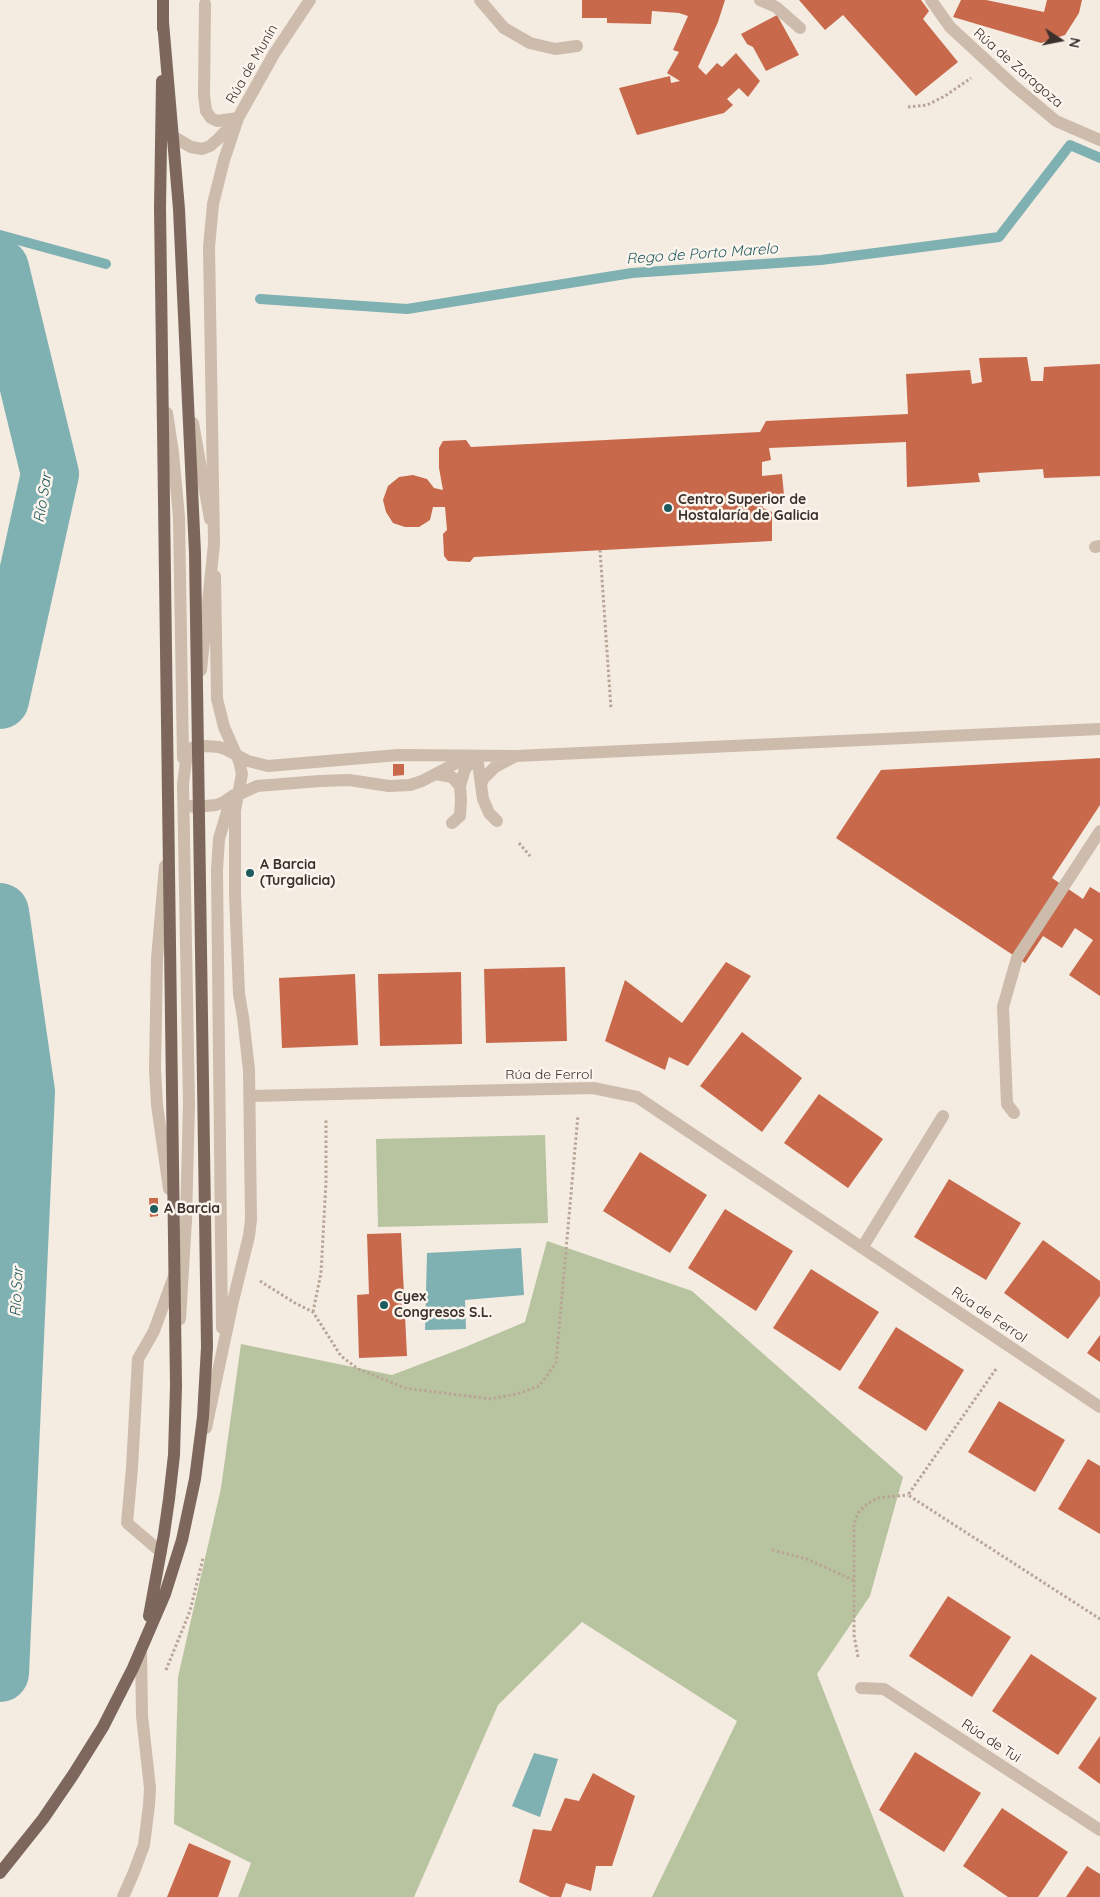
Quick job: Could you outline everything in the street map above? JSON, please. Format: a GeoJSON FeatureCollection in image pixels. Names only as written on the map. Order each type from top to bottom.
{"type":"FeatureCollection","features":[{"type":"Feature","properties":{"kind":"main road"},"geometry":{"type":"LineString","coordinates":[[142,1648],[161,1552],[174,1455],[176,1386],[160,208],[163,0]]}},
{"type":"Feature","properties":{"kind":"main road"},"geometry":{"type":"LineString","coordinates":[[0,1873],[28,1838],[73,1775],[103,1728],[142,1648],[170,1579],[186,1525],[195,1479],[203,1418],[207,1347],[195,553],[174,137],[163,22]]}},
{"type":"Feature","properties":{"kind":"street","name":"Rúa de Munín"},"geometry":{"type":"LineString","coordinates":[[238,118],[274,54],[310,0]]}},
{"type":"Feature","properties":{"kind":"street"},"geometry":{"type":"LineString","coordinates":[[480,0],[504,28],[530,43],[555,49],[577,46]]}},
{"type":"Feature","properties":{"kind":"street"},"geometry":{"type":"LineString","coordinates":[[760,0],[776,7],[800,28]]}},
{"type":"Feature","properties":{"kind":"street","name":"Rúa de Zaragoza"},"geometry":{"type":"LineString","coordinates":[[931,0],[950,27],[986,61],[1056,121],[1100,140]]}},
{"type":"Feature","properties":{"kind":"street"},"geometry":{"type":"LineString","coordinates":[[205,4],[204,95],[206,111],[210,118],[218,122],[238,118]]}},
{"type":"Feature","properties":{"kind":"street"},"geometry":{"type":"LineString","coordinates":[[174,137],[191,147],[202,148],[210,146],[238,118]]}},
{"type":"Feature","properties":{"kind":"street"},"geometry":{"type":"LineString","coordinates":[[222,1351],[217,870],[219,839],[242,774],[224,727],[218,699],[210,240],[216,194],[238,118]]}},
{"type":"Feature","properties":{"kind":"street"},"geometry":{"type":"LineString","coordinates":[[163,387],[173,453],[179,517],[184,725],[183,784],[189,1130],[186,1220],[176,1386]]}},
{"type":"Feature","properties":{"kind":"street"},"geometry":{"type":"LineString","coordinates":[[188,393],[214,544],[198,698]]}},
{"type":"Feature","properties":{"kind":"street"},"geometry":{"type":"LineString","coordinates":[[473,756],[410,785],[400,786],[349,780],[267,784],[236,793],[216,805],[192,807],[188,805],[183,784],[187,754],[191,748],[198,746],[212,746],[225,749],[255,764],[268,766],[398,755],[516,756],[1100,729]]}},
{"type":"Feature","properties":{"kind":"street"},"geometry":{"type":"LineString","coordinates":[[473,756],[483,799],[489,813],[498,821]]}},
{"type":"Feature","properties":{"kind":"street"},"geometry":{"type":"LineString","coordinates":[[452,823],[460,816],[460,786],[465,769],[473,756]]}},
{"type":"Feature","properties":{"kind":"street"},"geometry":{"type":"LineString","coordinates":[[480,785],[483,779],[496,767],[516,756]]}},
{"type":"Feature","properties":{"kind":"street"},"geometry":{"type":"LineString","coordinates":[[436,774],[452,777],[460,786]]}},
{"type":"Feature","properties":{"kind":"street"},"geometry":{"type":"LineString","coordinates":[[195,1479],[251,1227],[250,1096],[247,1046],[239,994],[237,957],[234,840],[236,793]]}},
{"type":"Feature","properties":{"kind":"street"},"geometry":{"type":"LineString","coordinates":[[1014,1113],[1007,1104],[1003,1007],[1016,958],[1100,831]]}},
{"type":"Feature","properties":{"kind":"street","name":"Rúa de Ferrol"},"geometry":{"type":"LineString","coordinates":[[250,1096],[593,1088],[637,1097],[1100,1407]]}},
{"type":"Feature","properties":{"kind":"street"},"geometry":{"type":"LineString","coordinates":[[862,1248],[943,1116]]}},
{"type":"Feature","properties":{"kind":"street"},"geometry":{"type":"LineString","coordinates":[[161,1552],[127,1522],[138,1359],[154,1330],[174,1276]]}},
{"type":"Feature","properties":{"kind":"street"},"geometry":{"type":"LineString","coordinates":[[123,1897],[144,1845],[149,1805],[150,1788],[140,1679],[142,1648]]}},
{"type":"Feature","properties":{"kind":"street","name":"Rúa de Tui"},"geometry":{"type":"LineString","coordinates":[[861,1688],[884,1689],[1100,1830]]}},
{"type":"Feature","properties":{"kind":"path"},"geometry":{"type":"LineString","coordinates":[[908,107],[927,105],[945,96],[969,81],[986,61]]}},
{"type":"Feature","properties":{"kind":"path"},"geometry":{"type":"LineString","coordinates":[[600,550],[611,709]]}},
{"type":"Feature","properties":{"kind":"path"},"geometry":{"type":"LineString","coordinates":[[520,842],[530,856]]}},
{"type":"Feature","properties":{"kind":"path"},"geometry":{"type":"LineString","coordinates":[[254,1276],[295,1303],[313,1312],[341,1356],[358,1369],[405,1388],[490,1399],[518,1394],[539,1386],[556,1363],[578,1114]]}},
{"type":"Feature","properties":{"kind":"path"},"geometry":{"type":"LineString","coordinates":[[313,1312],[321,1273],[326,1182],[326,1120]]}},
{"type":"Feature","properties":{"kind":"path"},"geometry":{"type":"LineString","coordinates":[[908,1495],[996,1369]]}},
{"type":"Feature","properties":{"kind":"path"},"geometry":{"type":"LineString","coordinates":[[858,1656],[854,1635],[854,1524],[858,1513],[877,1498],[908,1495],[1100,1618]]}},
{"type":"Feature","properties":{"kind":"path"},"geometry":{"type":"LineString","coordinates":[[772,1550],[807,1559],[853,1580]]}},
{"type":"Feature","properties":{"kind":"path"},"geometry":{"type":"LineString","coordinates":[[164,1676],[190,1611],[203,1553]]}},
{"type":"Feature","properties":{"kind":"green space"},"geometry":{"type":"Polygon","coordinates":[[[545,1135],[548,1223],[378,1227],[376,1139],[545,1135]]]}},
{"type":"Feature","properties":{"kind":"green space"},"geometry":{"type":"Polygon","coordinates":[[[547,1241],[692,1291],[903,1477],[870,1596],[817,1674],[904,1897],[652,1897],[737,1721],[582,1622],[498,1705],[414,1897],[238,1897],[251,1863],[174,1824],[178,1677],[221,1488],[241,1344],[392,1375],[525,1322],[547,1241]]]}},
{"type":"Feature","properties":{"kind":"water"},"geometry":{"type":"Polygon","coordinates":[[[521,1248],[524,1295],[465,1300],[466,1329],[425,1330],[427,1253],[521,1248]]]}},
{"type":"Feature","properties":{"kind":"water"},"geometry":{"type":"Polygon","coordinates":[[[534,1753],[558,1759],[540,1817],[512,1806],[534,1753]]]}},
{"type":"Feature","properties":{"kind":"building"},"geometry":{"type":"Polygon","coordinates":[[[582,0],[725,0],[718,22],[698,67],[706,75],[717,63],[722,67],[736,53],[760,81],[748,97],[739,88],[727,99],[733,105],[724,113],[637,135],[619,88],[670,76],[671,83],[680,81],[667,73],[679,52],[673,50],[688,16],[679,13],[652,11],[651,24],[607,23],[607,18],[582,18],[582,0]]]}},
{"type":"Feature","properties":{"kind":"building"},"geometry":{"type":"Polygon","coordinates":[[[799,0],[921,0],[929,11],[923,19],[958,62],[916,96],[843,15],[825,30],[799,0]]]}},
{"type":"Feature","properties":{"kind":"building"},"geometry":{"type":"Polygon","coordinates":[[[961,0],[986,0],[1044,12],[1047,0],[1082,0],[1079,13],[1065,35],[1041,43],[953,17],[961,0]]]}},
{"type":"Feature","properties":{"kind":"building"},"geometry":{"type":"Polygon","coordinates":[[[777,15],[799,55],[766,71],[753,47],[747,44],[741,34],[777,15]]]}},
{"type":"Feature","properties":{"kind":"building","name":"Centro Superior de Hostalaría de Galicia"},"geometry":{"type":"Polygon","coordinates":[[[1027,357],[1031,381],[1043,381],[1044,367],[1100,364],[1100,476],[1044,478],[1043,469],[978,473],[980,482],[907,487],[906,442],[769,448],[771,460],[762,462],[762,476],[782,474],[784,495],[763,498],[763,508],[772,512],[772,541],[474,557],[470,562],[448,561],[444,556],[443,534],[447,530],[445,507],[433,507],[430,520],[419,527],[405,527],[393,523],[386,512],[383,500],[388,486],[399,477],[413,475],[427,479],[434,488],[443,490],[439,468],[439,448],[443,441],[466,440],[471,447],[760,432],[766,421],[908,414],[906,374],[970,370],[972,384],[982,382],[979,358],[1027,357]]]}},
{"type":"Feature","properties":{"kind":"building"},"geometry":{"type":"Polygon","coordinates":[[[1100,758],[1100,805],[1052,878],[1083,899],[1090,887],[1100,893],[1100,996],[1069,975],[1093,940],[1075,928],[1062,948],[1043,936],[1025,963],[836,838],[881,770],[1100,758]]]}},
{"type":"Feature","properties":{"kind":"building"},"geometry":{"type":"Polygon","coordinates":[[[393,764],[404,764],[404,775],[393,776],[393,764]]]}},
{"type":"Feature","properties":{"kind":"building"},"geometry":{"type":"Polygon","coordinates":[[[726,962],[751,976],[688,1066],[669,1057],[665,1070],[605,1041],[625,980],[682,1023],[726,962]]]}},
{"type":"Feature","properties":{"kind":"building"},"geometry":{"type":"Polygon","coordinates":[[[565,967],[567,1041],[486,1043],[484,969],[565,967]]]}},
{"type":"Feature","properties":{"kind":"building"},"geometry":{"type":"Polygon","coordinates":[[[461,972],[462,1044],[380,1046],[378,974],[461,972]]]}},
{"type":"Feature","properties":{"kind":"building"},"geometry":{"type":"Polygon","coordinates":[[[355,974],[358,1045],[282,1048],[279,978],[355,974]]]}},
{"type":"Feature","properties":{"kind":"building"},"geometry":{"type":"Polygon","coordinates":[[[742,1032],[802,1078],[762,1132],[700,1086],[742,1032]]]}},
{"type":"Feature","properties":{"kind":"building"},"geometry":{"type":"Polygon","coordinates":[[[819,1094],[883,1139],[848,1188],[784,1143],[819,1094]]]}},
{"type":"Feature","properties":{"kind":"building"},"geometry":{"type":"Polygon","coordinates":[[[640,1152],[707,1195],[670,1253],[603,1211],[640,1152]]]}},
{"type":"Feature","properties":{"kind":"building"},"geometry":{"type":"Polygon","coordinates":[[[949,1179],[1021,1223],[986,1280],[914,1237],[949,1179]]]}},
{"type":"Feature","properties":{"kind":"building"},"geometry":{"type":"Polygon","coordinates":[[[149,1198],[158,1198],[158,1216],[150,1217],[149,1198]]]}},
{"type":"Feature","properties":{"kind":"building"},"geometry":{"type":"Polygon","coordinates":[[[725,1209],[793,1251],[756,1311],[688,1268],[725,1209]]]}},
{"type":"Feature","properties":{"kind":"building"},"geometry":{"type":"Polygon","coordinates":[[[401,1233],[407,1356],[359,1358],[357,1295],[369,1294],[367,1234],[401,1233]]]}},
{"type":"Feature","properties":{"kind":"building"},"geometry":{"type":"Polygon","coordinates":[[[1043,1240],[1100,1281],[1100,1296],[1068,1339],[1004,1293],[1043,1240]]]}},
{"type":"Feature","properties":{"kind":"building"},"geometry":{"type":"Polygon","coordinates":[[[811,1269],[879,1312],[840,1371],[773,1328],[811,1269]]]}},
{"type":"Feature","properties":{"kind":"building"},"geometry":{"type":"Polygon","coordinates":[[[896,1327],[964,1370],[926,1431],[858,1388],[896,1327]]]}},
{"type":"Feature","properties":{"kind":"building"},"geometry":{"type":"Polygon","coordinates":[[[1100,1335],[1100,1362],[1087,1353],[1100,1335]]]}},
{"type":"Feature","properties":{"kind":"building"},"geometry":{"type":"Polygon","coordinates":[[[999,1401],[1065,1440],[1035,1492],[968,1452],[999,1401]]]}},
{"type":"Feature","properties":{"kind":"building"},"geometry":{"type":"Polygon","coordinates":[[[1088,1459],[1100,1466],[1100,1534],[1058,1509],[1088,1459]]]}},
{"type":"Feature","properties":{"kind":"building"},"geometry":{"type":"Polygon","coordinates":[[[948,1596],[1011,1637],[972,1697],[909,1656],[948,1596]]]}},
{"type":"Feature","properties":{"kind":"building"},"geometry":{"type":"Polygon","coordinates":[[[1031,1654],[1097,1698],[1058,1755],[992,1711],[1031,1654]]]}},
{"type":"Feature","properties":{"kind":"building"},"geometry":{"type":"Polygon","coordinates":[[[1100,1736],[1100,1784],[1078,1768],[1100,1736]]]}},
{"type":"Feature","properties":{"kind":"building"},"geometry":{"type":"Polygon","coordinates":[[[915,1752],[981,1793],[944,1852],[879,1810],[915,1752]]]}},
{"type":"Feature","properties":{"kind":"building"},"geometry":{"type":"Polygon","coordinates":[[[593,1773],[635,1796],[612,1866],[596,1866],[591,1891],[566,1883],[561,1897],[550,1897],[519,1882],[533,1829],[551,1831],[565,1798],[579,1801],[593,1773]]]}},
{"type":"Feature","properties":{"kind":"building"},"geometry":{"type":"Polygon","coordinates":[[[1002,1808],[1068,1852],[1038,1897],[1008,1897],[963,1866],[1002,1808]]]}},
{"type":"Feature","properties":{"kind":"building"},"geometry":{"type":"Polygon","coordinates":[[[189,1843],[231,1861],[218,1897],[167,1897],[189,1843]]]}},
{"type":"Feature","properties":{"kind":"building"},"geometry":{"type":"Polygon","coordinates":[[[1087,1866],[1100,1874],[1100,1897],[1066,1897],[1087,1866]]]}},
{"type":"Feature","properties":{"kind":"waterway","name":"Rego de Porto Marelo"},"geometry":{"type":"LineString","coordinates":[[260,299],[407,309],[632,273],[821,260],[999,237],[1070,145],[1100,158]]}},
{"type":"Feature","properties":{"kind":"waterway","name":"Rego de Porto Marelo"},"geometry":{"type":"LineString","coordinates":[[0,235],[106,264]]}},
{"type":"Feature","properties":{"kind":"waterway","name":"Río Sar"},"geometry":{"type":"LineString","coordinates":[[0,268],[50,474],[0,700]]}},
{"type":"Feature","properties":{"kind":"waterway","name":"Río Sar"},"geometry":{"type":"LineString","coordinates":[[0,912],[26,1092],[0,1673]]}},
{"type":"Feature","properties":{"kind":"place","name":"Centro Superior de Hostalaría de Galicia"},"geometry":{"type":"Point","coordinates":[668,508]}},
{"type":"Feature","properties":{"kind":"place","name":"A Barcia (Turgalicia)"},"geometry":{"type":"Point","coordinates":[250,873]}},
{"type":"Feature","properties":{"kind":"place","name":"A Barcia"},"geometry":{"type":"Point","coordinates":[154,1209]}},
{"type":"Feature","properties":{"kind":"place","name":"Cyex Congresos S.L."},"geometry":{"type":"Point","coordinates":[384,1305]}}]}
